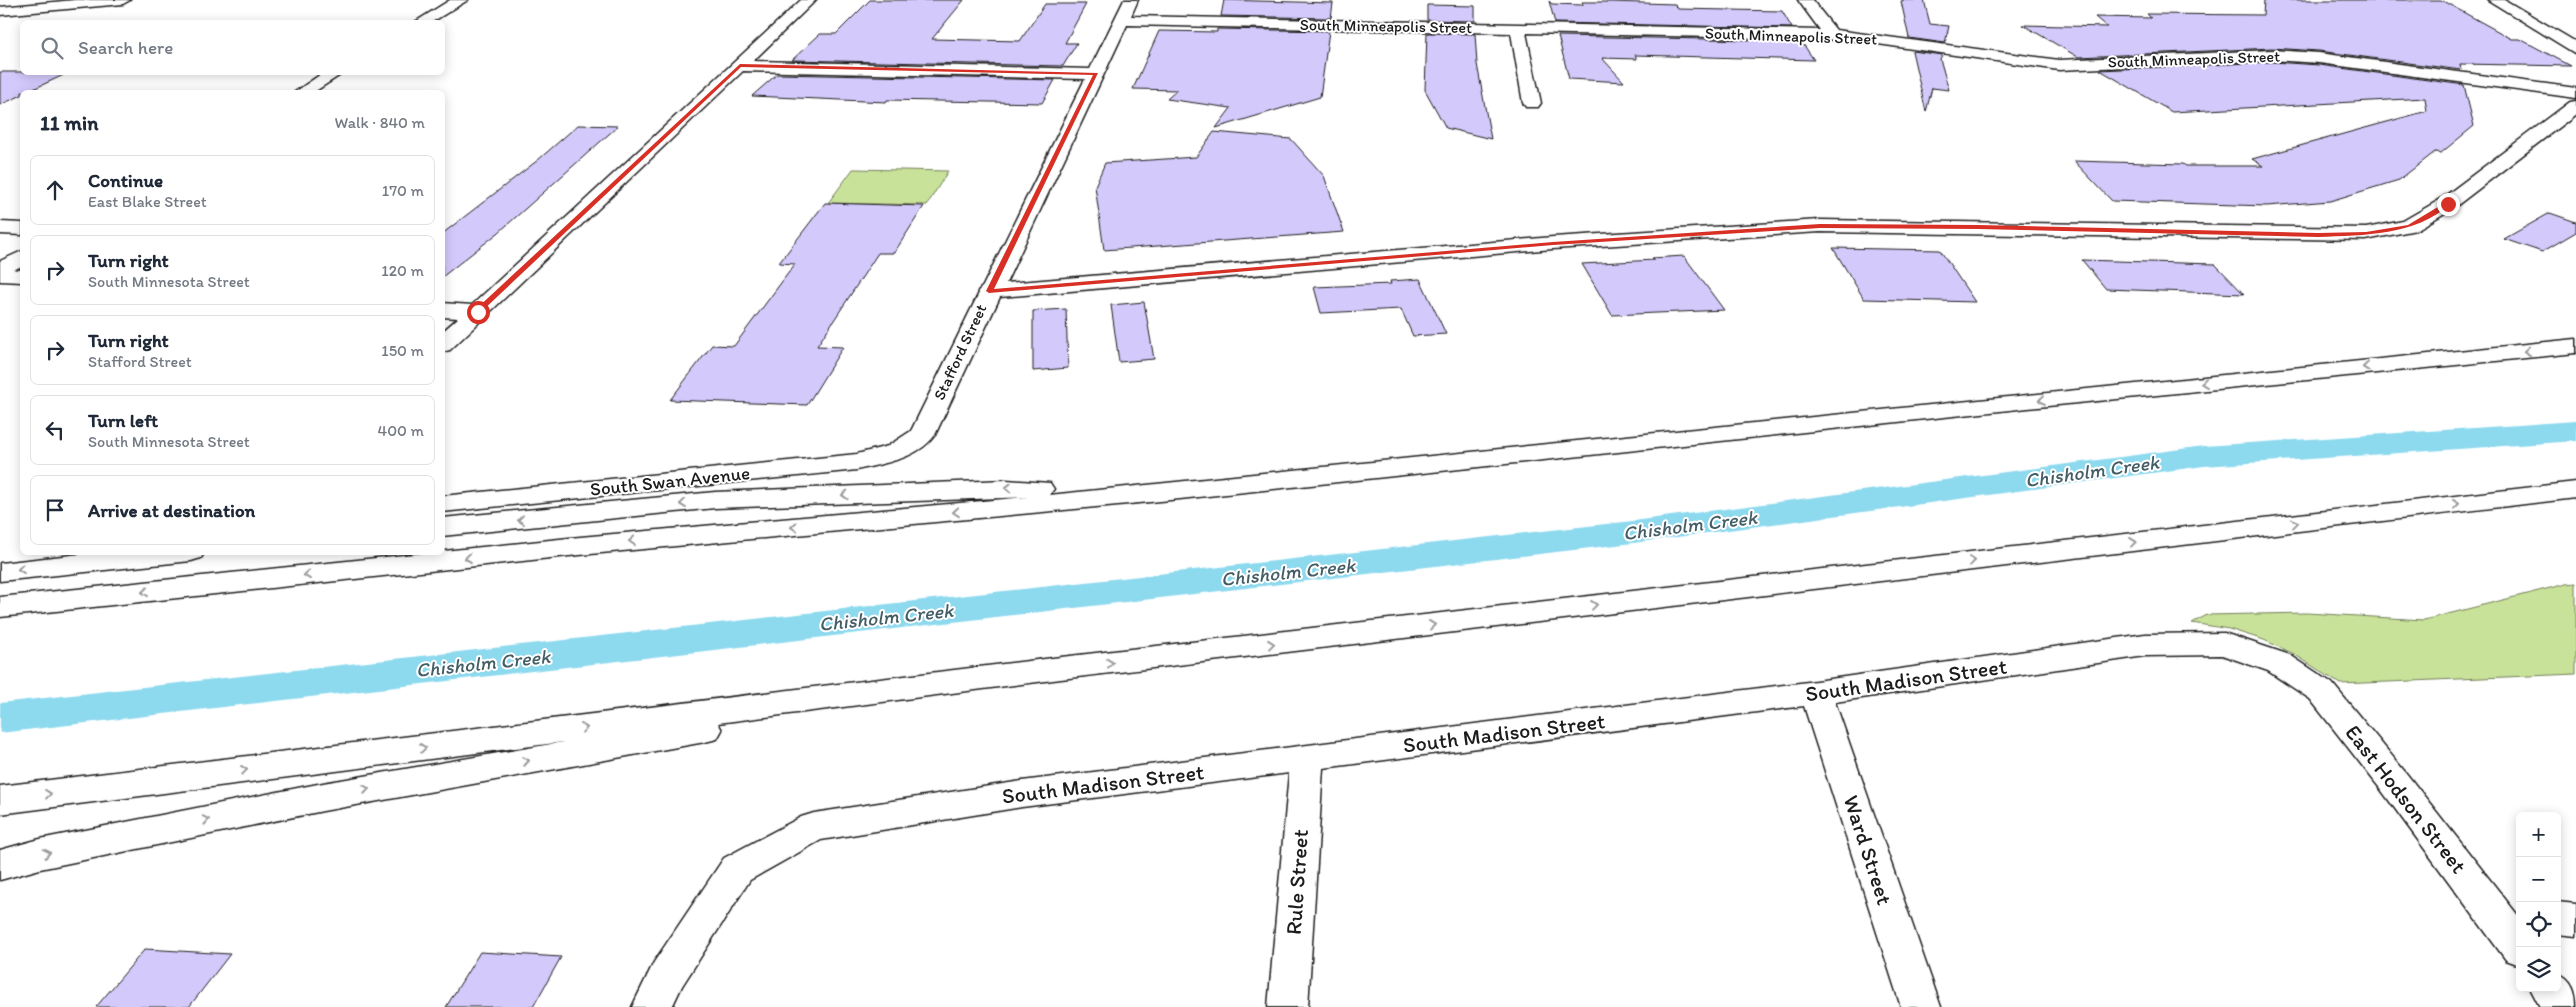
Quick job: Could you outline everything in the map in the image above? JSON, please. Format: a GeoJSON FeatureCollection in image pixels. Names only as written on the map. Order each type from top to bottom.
{"type":"FeatureCollection","features":[{"type":"Feature","properties":{"kind":"main road"},"geometry":{"type":"LineString","coordinates":[[0,11],[123,0]]}},
{"type":"Feature","properties":{"kind":"main road"},"geometry":{"type":"LineString","coordinates":[[426,20],[461,0]]}},
{"type":"Feature","properties":{"kind":"main road"},"geometry":{"type":"LineString","coordinates":[[445,342],[809,0]]}},
{"type":"Feature","properties":{"kind":"main road","name":"Stafford Street"},"geometry":{"type":"LineString","coordinates":[[897,452],[922,435],[989,291],[1131,0]]}},
{"type":"Feature","properties":{"kind":"main road"},"geometry":{"type":"LineString","coordinates":[[1806,0],[1831,34]]}},
{"type":"Feature","properties":{"kind":"main road"},"geometry":{"type":"LineString","coordinates":[[2495,0],[2576,49]]}},
{"type":"Feature","properties":{"kind":"main road","name":"South Minneapolis Street"},"geometry":{"type":"LineString","coordinates":[[1122,20],[1831,34],[1869,37],[2059,65],[2272,55],[2299,56],[2576,93]]}},
{"type":"Feature","properties":{"kind":"main road"},"geometry":{"type":"LineString","coordinates":[[1518,29],[1532,103]]}},
{"type":"Feature","properties":{"kind":"main road"},"geometry":{"type":"LineString","coordinates":[[740,66],[1096,74]]}},
{"type":"Feature","properties":{"kind":"main road"},"geometry":{"type":"LineString","coordinates":[[306,90],[332,75]]}},
{"type":"Feature","properties":{"kind":"main road"},"geometry":{"type":"LineString","coordinates":[[989,291],[1544,244],[1820,226],[1978,227],[2318,235],[2366,234],[2409,226],[2448,204],[2576,106]]}},
{"type":"Feature","properties":{"kind":"main road"},"geometry":{"type":"LineString","coordinates":[[0,228],[20,229]]}},
{"type":"Feature","properties":{"kind":"main road"},"geometry":{"type":"LineString","coordinates":[[0,270],[20,258]]}},
{"type":"Feature","properties":{"kind":"main road"},"geometry":{"type":"LineString","coordinates":[[0,275],[20,276]]}},
{"type":"Feature","properties":{"kind":"main road"},"geometry":{"type":"LineString","coordinates":[[445,310],[478,312]]}},
{"type":"Feature","properties":{"kind":"main road"},"geometry":{"type":"LineString","coordinates":[[0,607],[569,547],[1161,493],[2009,403],[2576,346]]}},
{"type":"Feature","properties":{"kind":"main road","name":"South Swan Avenue"},"geometry":{"type":"LineString","coordinates":[[445,504],[857,462],[897,452]]}},
{"type":"Feature","properties":{"kind":"main road"},"geometry":{"type":"LineString","coordinates":[[445,528],[724,500],[1006,488],[1161,493]]}},
{"type":"Feature","properties":{"kind":"main road"},"geometry":{"type":"LineString","coordinates":[[0,800],[1061,668],[2576,490]]}},
{"type":"Feature","properties":{"kind":"main road"},"geometry":{"type":"LineString","coordinates":[[0,572],[163,555]]}},
{"type":"Feature","properties":{"kind":"main road","name":"South Madison Street"},"geometry":{"type":"LineString","coordinates":[[652,1007],[668,974],[737,869],[814,827],[1022,794],[1816,693],[2145,645],[2224,644],[2279,663]]}},
{"type":"Feature","properties":{"kind":"main road","name":"East Hodson Street"},"geometry":{"type":"LineString","coordinates":[[2279,663],[2321,691],[2394,782],[2507,915],[2520,947]]}},
{"type":"Feature","properties":{"kind":"main road"},"geometry":{"type":"LineString","coordinates":[[0,865],[40,854],[323,796],[1061,668]]}},
{"type":"Feature","properties":{"kind":"main road","name":"Ward Street"},"geometry":{"type":"LineString","coordinates":[[1816,693],[1921,1007]]}},
{"type":"Feature","properties":{"kind":"main road","name":"Rule Street"},"geometry":{"type":"LineString","coordinates":[[1288,1007],[1307,758]]}},
{"type":"Feature","properties":{"kind":"main road"},"geometry":{"type":"LineString","coordinates":[[2561,918],[2576,920]]}},
{"type":"Feature","properties":{"kind":"main road"},"geometry":{"type":"LineString","coordinates":[[2553,992],[2564,1007]]}},
{"type":"Feature","properties":{"kind":"green space"},"geometry":{"type":"Polygon","coordinates":[[[853,169],[948,171],[927,205],[828,203],[853,169]]]}},
{"type":"Feature","properties":{"kind":"green space"},"geometry":{"type":"Polygon","coordinates":[[[2576,583],[2576,674],[2340,684],[2294,654],[2264,640],[2229,629],[2192,623],[2207,615],[2307,613],[2424,620],[2576,583]]]}},
{"type":"Feature","properties":{"kind":"building"},"geometry":{"type":"Polygon","coordinates":[[[870,0],[964,0],[932,39],[1020,41],[1045,4],[1086,4],[1065,43],[1077,43],[1063,66],[792,60],[820,34],[836,34],[870,0]]]}},
{"type":"Feature","properties":{"kind":"building"},"geometry":{"type":"Polygon","coordinates":[[[1224,0],[1333,3],[1331,18],[1221,16],[1224,0]]]}},
{"type":"Feature","properties":{"kind":"building"},"geometry":{"type":"Polygon","coordinates":[[[1924,0],[1930,24],[1949,26],[1945,43],[1909,38],[1901,1],[1924,0]]]}},
{"type":"Feature","properties":{"kind":"building"},"geometry":{"type":"Polygon","coordinates":[[[2264,0],[2441,0],[2512,39],[2520,39],[2571,66],[2460,64],[2461,70],[2319,51],[2272,48],[2078,57],[2023,25],[2107,27],[2095,17],[2151,18],[2147,14],[2263,15],[2264,0]]]}},
{"type":"Feature","properties":{"kind":"building"},"geometry":{"type":"Polygon","coordinates":[[[1549,1],[1552,4],[1583,5],[1582,2],[1610,2],[1675,4],[1678,9],[1782,11],[1792,28],[1555,23],[1549,1]]]}},
{"type":"Feature","properties":{"kind":"building"},"geometry":{"type":"Polygon","coordinates":[[[1427,5],[1475,6],[1475,21],[1427,20],[1427,5]]]}},
{"type":"Feature","properties":{"kind":"building"},"geometry":{"type":"Polygon","coordinates":[[[1217,29],[1329,31],[1320,97],[1216,128],[1231,108],[1167,99],[1177,90],[1133,89],[1159,31],[1217,32],[1217,29]]]}},
{"type":"Feature","properties":{"kind":"building"},"geometry":{"type":"Polygon","coordinates":[[[1427,33],[1475,34],[1477,64],[1491,139],[1446,128],[1425,90],[1427,33]]]}},
{"type":"Feature","properties":{"kind":"building"},"geometry":{"type":"Polygon","coordinates":[[[1558,36],[1801,41],[1814,60],[1635,55],[1637,59],[1602,58],[1624,82],[1569,79],[1558,36]]]}},
{"type":"Feature","properties":{"kind":"building"},"geometry":{"type":"Polygon","coordinates":[[[1912,51],[1942,55],[1940,59],[1949,90],[1932,88],[1926,112],[1912,51]]]}},
{"type":"Feature","properties":{"kind":"building"},"geometry":{"type":"Polygon","coordinates":[[[2272,62],[2319,65],[2464,85],[2474,126],[2441,153],[2435,152],[2399,180],[2330,201],[2267,206],[2112,201],[2074,161],[2183,164],[2186,166],[2263,166],[2252,159],[2427,111],[2425,98],[2172,112],[2100,70],[2272,62]]]}},
{"type":"Feature","properties":{"kind":"building"},"geometry":{"type":"Polygon","coordinates":[[[0,72],[20,72],[20,75],[64,75],[31,90],[20,90],[20,96],[0,105],[0,72]]]}},
{"type":"Feature","properties":{"kind":"building"},"geometry":{"type":"Polygon","coordinates":[[[777,74],[1055,80],[1042,103],[887,100],[886,102],[752,96],[777,74]]]}},
{"type":"Feature","properties":{"kind":"building"},"geometry":{"type":"Polygon","coordinates":[[[578,125],[618,126],[498,233],[445,275],[445,232],[538,160],[578,125]]]}},
{"type":"Feature","properties":{"kind":"building"},"geometry":{"type":"Polygon","coordinates":[[[1214,132],[1291,139],[1324,176],[1344,232],[1104,250],[1095,186],[1105,163],[1196,157],[1214,132]]]}},
{"type":"Feature","properties":{"kind":"building"},"geometry":{"type":"Polygon","coordinates":[[[825,203],[924,206],[894,253],[878,253],[817,346],[843,347],[807,405],[670,400],[712,345],[734,346],[795,264],[779,263],[825,203]]]}},
{"type":"Feature","properties":{"kind":"building"},"geometry":{"type":"Polygon","coordinates":[[[2550,213],[2576,222],[2576,232],[2542,252],[2504,239],[2550,213]]]}},
{"type":"Feature","properties":{"kind":"building"},"geometry":{"type":"Polygon","coordinates":[[[1833,248],[1940,250],[1975,302],[1864,299],[1833,248]]]}},
{"type":"Feature","properties":{"kind":"building"},"geometry":{"type":"Polygon","coordinates":[[[1684,256],[1724,310],[1612,315],[1582,264],[1654,260],[1652,258],[1684,256]]]}},
{"type":"Feature","properties":{"kind":"building"},"geometry":{"type":"Polygon","coordinates":[[[2082,260],[2215,264],[2244,294],[2106,289],[2082,260]]]}},
{"type":"Feature","properties":{"kind":"building"},"geometry":{"type":"Polygon","coordinates":[[[1420,279],[1446,334],[1413,336],[1401,309],[1321,313],[1314,287],[1391,284],[1390,281],[1420,279]]]}},
{"type":"Feature","properties":{"kind":"building"},"geometry":{"type":"Polygon","coordinates":[[[1144,302],[1154,359],[1119,362],[1111,305],[1144,302]]]}},
{"type":"Feature","properties":{"kind":"building"},"geometry":{"type":"Polygon","coordinates":[[[1066,309],[1068,368],[1033,371],[1033,311],[1066,309]]]}},
{"type":"Feature","properties":{"kind":"building"},"geometry":{"type":"Polygon","coordinates":[[[145,949],[230,954],[189,1007],[96,1007],[145,949]]]}},
{"type":"Feature","properties":{"kind":"building"},"geometry":{"type":"Polygon","coordinates":[[[480,952],[561,957],[533,1007],[446,1007],[480,952]]]}},
{"type":"Feature","properties":{"kind":"waterway","name":"Chisholm Creek"},"geometry":{"type":"LineString","coordinates":[[0,718],[1633,532],[2204,456],[2576,431]]}},
{"type":"Feature","properties":{"kind":"route"},"geometry":{"type":"LineString","coordinates":[[478,312],[740,66],[1096,74],[989,291],[1553,244],[1820,226],[1978,227],[2318,235],[2366,234],[2409,226],[2448,204]]}}]}
